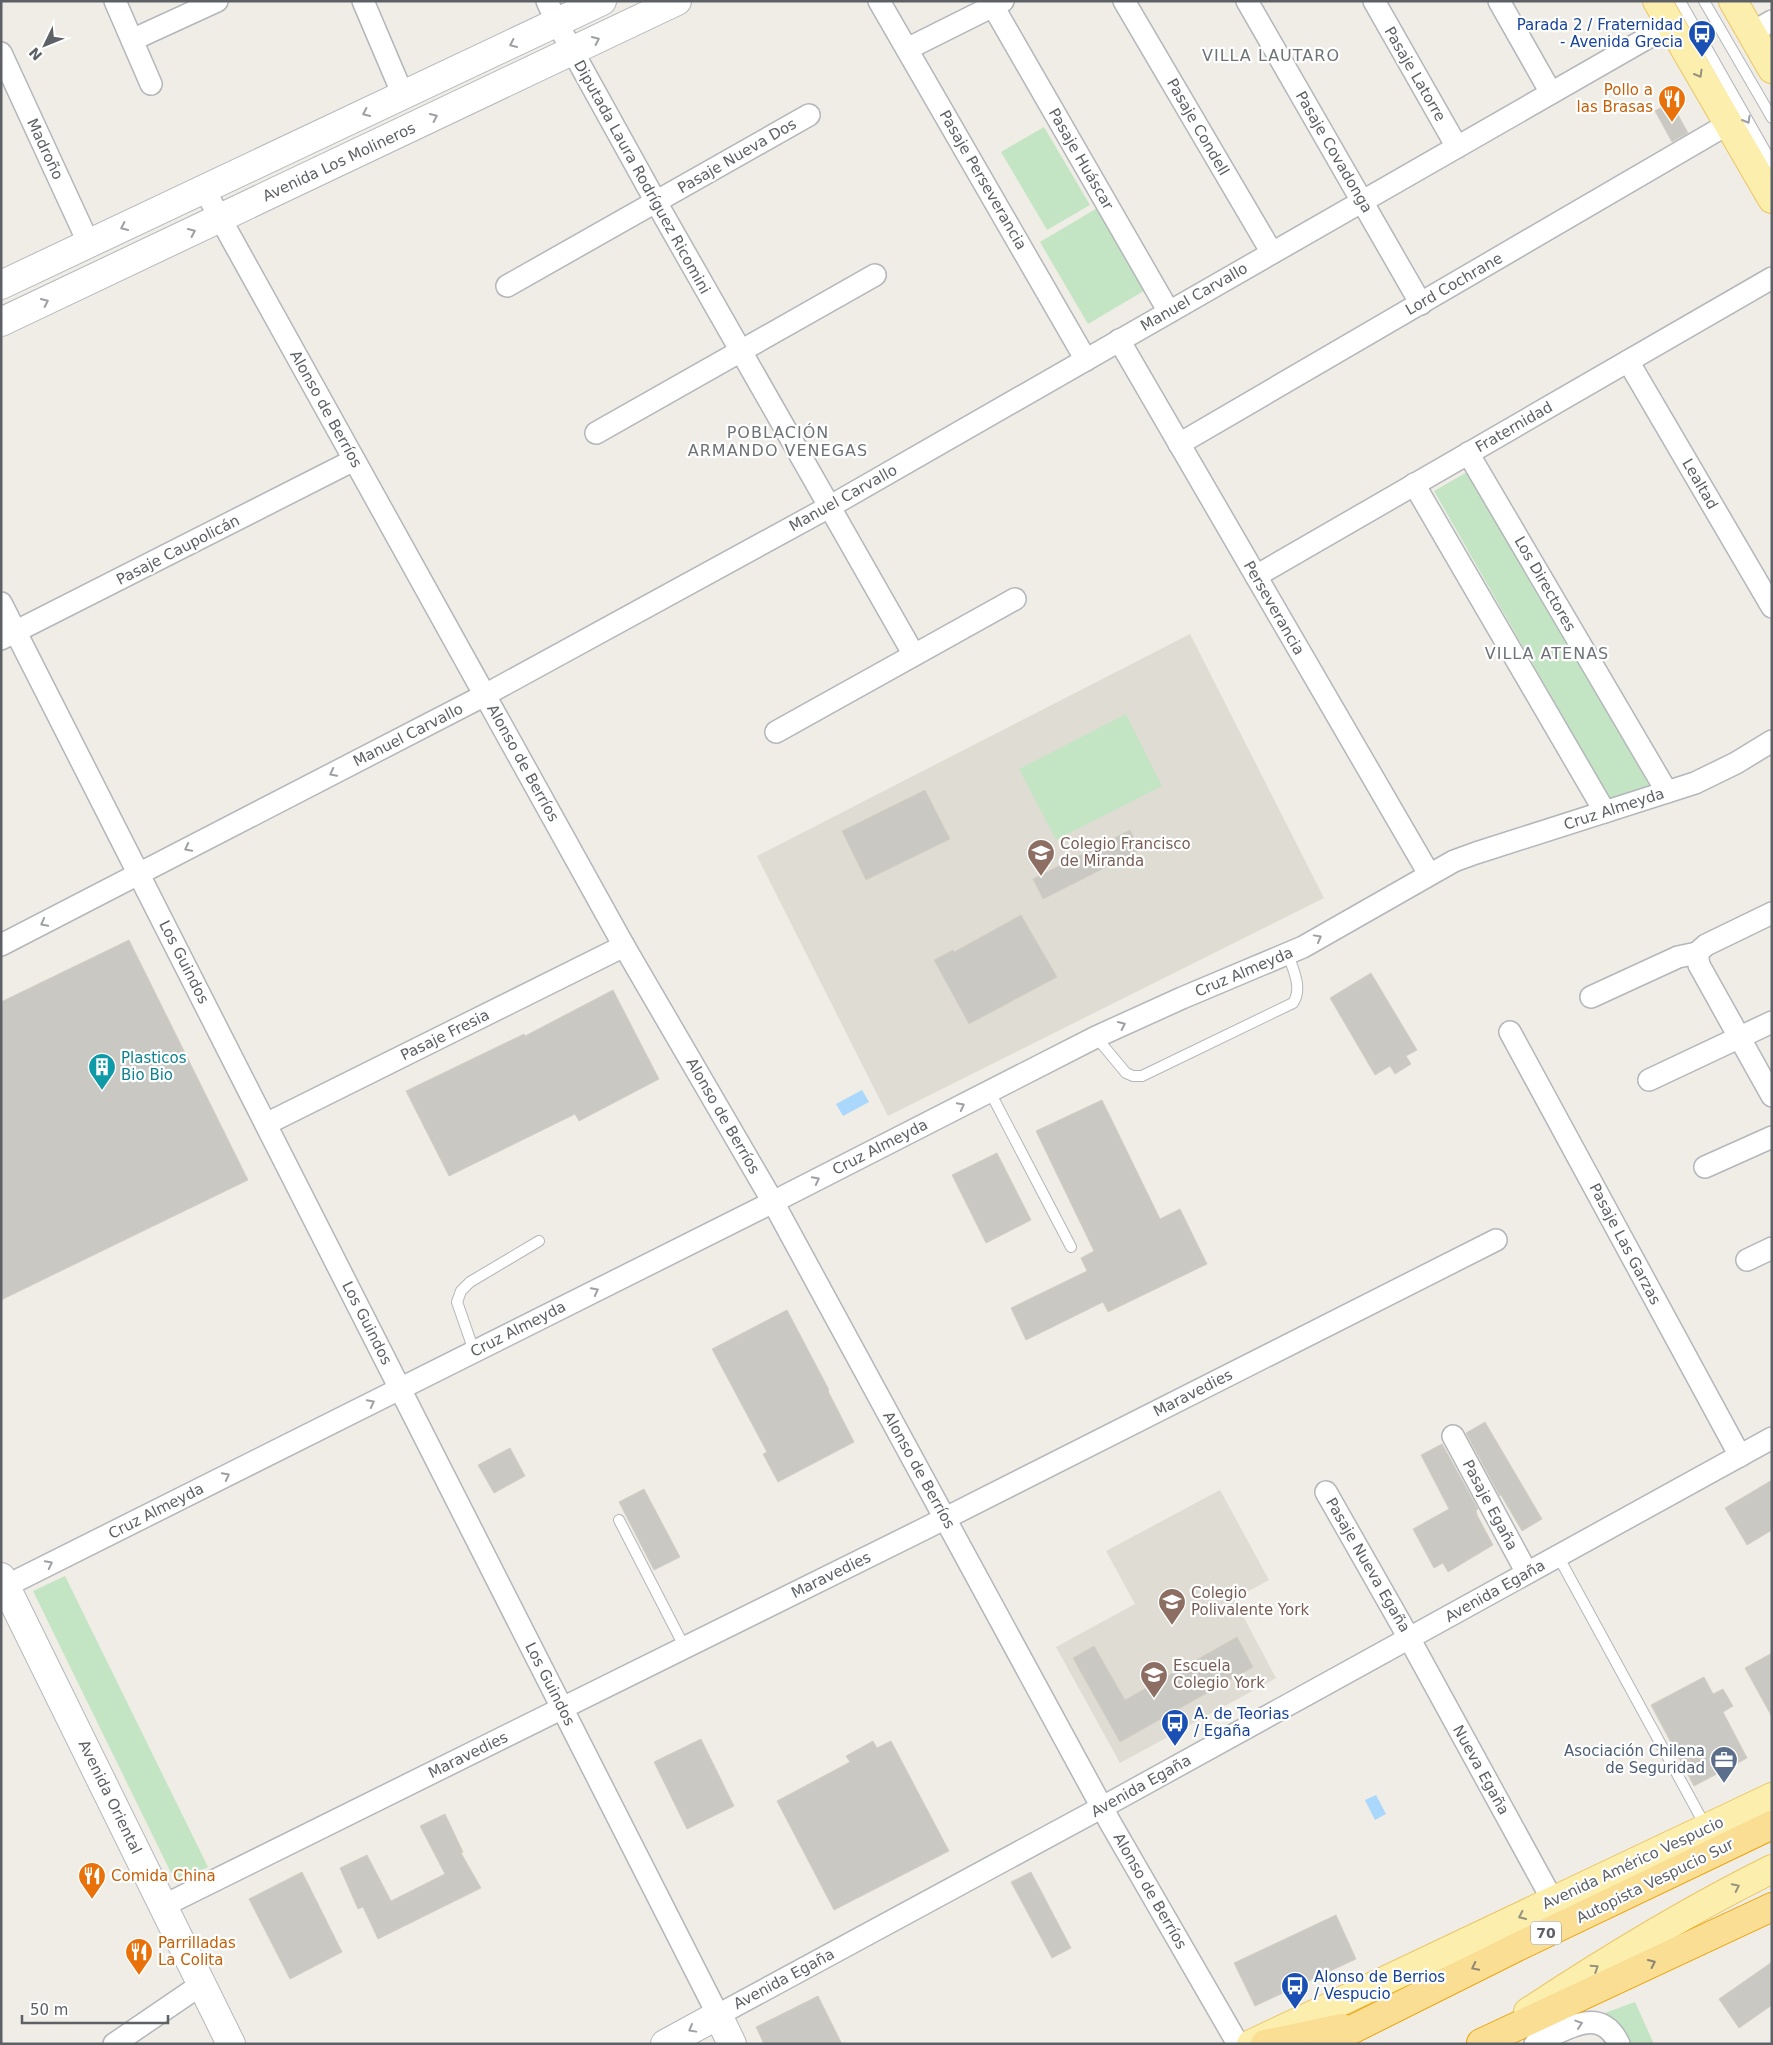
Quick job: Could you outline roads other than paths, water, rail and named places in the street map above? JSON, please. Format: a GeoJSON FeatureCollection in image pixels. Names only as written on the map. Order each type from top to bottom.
{"type":"FeatureCollection","features":[{"type":"Feature","properties":{"kind":"highway","name":"Autopista Vespucio Sur"},"geometry":{"type":"LineString","coordinates":[[1323,2044],[1358,2025],[1772,1826]]}},
{"type":"Feature","properties":{"kind":"highway"},"geometry":{"type":"LineString","coordinates":[[1480,2043],[1772,1907]]}},
{"type":"Feature","properties":{"kind":"highway"},"geometry":{"type":"LineString","coordinates":[[1265,2044],[1358,2025]]}},
{"type":"Feature","properties":{"kind":"main road"},"geometry":{"type":"LineString","coordinates":[[1657,1],[1675,13],[1728,124],[1772,199]]}},
{"type":"Feature","properties":{"kind":"main road"},"geometry":{"type":"LineString","coordinates":[[1733,1],[1761,27],[1772,69]]}},
{"type":"Feature","properties":{"kind":"main road","name":"Avenida Américo Vespucio"},"geometry":{"type":"LineString","coordinates":[[1251,2044],[1772,1797]]}},
{"type":"Feature","properties":{"kind":"main road"},"geometry":{"type":"LineString","coordinates":[[1480,2043],[1659,1929],[1772,1869]]}},
{"type":"Feature","properties":{"kind":"street"},"geometry":{"type":"LineString","coordinates":[[115,1],[151,84]]}},
{"type":"Feature","properties":{"kind":"street"},"geometry":{"type":"LineString","coordinates":[[132,40],[217,1]]}},
{"type":"Feature","properties":{"kind":"street"},"geometry":{"type":"LineString","coordinates":[[363,1],[403,95]]}},
{"type":"Feature","properties":{"kind":"street"},"geometry":{"type":"LineString","coordinates":[[1,285],[403,95],[552,12],[602,1]]}},
{"type":"Feature","properties":{"kind":"street","name":"Avenida Los Molineros"},"geometry":{"type":"LineString","coordinates":[[1,322],[677,1]]}},
{"type":"Feature","properties":{"kind":"street","name":"Pasaje Perseverancia"},"geometry":{"type":"LineString","coordinates":[[879,1],[1086,360]]}},
{"type":"Feature","properties":{"kind":"street","name":"Pasaje Condell"},"geometry":{"type":"LineString","coordinates":[[1124,1],[1272,253]]}},
{"type":"Feature","properties":{"kind":"street","name":"Pasaje Covadonga"},"geometry":{"type":"LineString","coordinates":[[1246,1],[1421,304]]}},
{"type":"Feature","properties":{"kind":"street","name":"Pasaje Latorre"},"geometry":{"type":"LineString","coordinates":[[1374,1],[1457,147]]}},
{"type":"Feature","properties":{"kind":"street"},"geometry":{"type":"LineString","coordinates":[[1499,1],[1551,93]]}},
{"type":"Feature","properties":{"kind":"street"},"geometry":{"type":"LineString","coordinates":[[907,49],[998,4]]}},
{"type":"Feature","properties":{"kind":"street","name":"Pasaje Huáscar"},"geometry":{"type":"LineString","coordinates":[[998,4],[1169,312]]}},
{"type":"Feature","properties":{"kind":"street","name":"Diputada Laura Rodríguez Ricomini"},"geometry":{"type":"LineString","coordinates":[[552,12],[656,202],[914,656]]}},
{"type":"Feature","properties":{"kind":"street","name":"Manuel Carvallo"},"geometry":{"type":"LineString","coordinates":[[1,945],[485,695],[829,507],[1551,93],[1675,13]]}},
{"type":"Feature","properties":{"kind":"street","name":"Madroño"},"geometry":{"type":"LineString","coordinates":[[1,54],[89,244]]}},
{"type":"Feature","properties":{"kind":"street","name":"Pasaje Nueva Dos"},"geometry":{"type":"LineString","coordinates":[[507,286],[809,115]]}},
{"type":"Feature","properties":{"kind":"street","name":"Lord Cochrane"},"geometry":{"type":"LineString","coordinates":[[1179,444],[1728,124]]}},
{"type":"Feature","properties":{"kind":"street","name":"Alonso de Berríos"},"geometry":{"type":"LineString","coordinates":[[204,189],[624,946],[773,1202],[1102,1807],[1238,2044]]}},
{"type":"Feature","properties":{"kind":"street"},"geometry":{"type":"LineString","coordinates":[[596,433],[876,275]]}},
{"type":"Feature","properties":{"kind":"street","name":"Fraternidad"},"geometry":{"type":"LineString","coordinates":[[1256,576],[1772,278]]}},
{"type":"Feature","properties":{"kind":"street","name":"Perseverancia"},"geometry":{"type":"LineString","coordinates":[[1119,340],[1429,874]]}},
{"type":"Feature","properties":{"kind":"street","name":"Lealtad"},"geometry":{"type":"LineString","coordinates":[[1628,361],[1772,607]]}},
{"type":"Feature","properties":{"kind":"street","name":"Los Directores"},"geometry":{"type":"LineString","coordinates":[[1468,453],[1667,792]]}},
{"type":"Feature","properties":{"kind":"street","name":"Pasaje Caupolicán"},"geometry":{"type":"LineString","coordinates":[[9,635],[354,460]]}},
{"type":"Feature","properties":{"kind":"street"},"geometry":{"type":"LineString","coordinates":[[1414,484],[1605,812]]}},
{"type":"Feature","properties":{"kind":"street"},"geometry":{"type":"LineString","coordinates":[[776,732],[1015,599]]}},
{"type":"Feature","properties":{"kind":"street","name":"Los Guindos"},"geometry":{"type":"LineString","coordinates":[[1,603],[9,635],[139,873],[732,2044]]}},
{"type":"Feature","properties":{"kind":"street","name":"Cruz Almeyda"},"geometry":{"type":"LineString","coordinates":[[3,1584],[773,1202],[1096,1037],[1182,998],[1288,954],[1429,874],[1476,853],[1667,792],[1716,773],[1772,741]]}},
{"type":"Feature","properties":{"kind":"street"},"geometry":{"type":"LineString","coordinates":[[1591,997],[1678,957],[1697,953],[1706,945],[1772,913]]}},
{"type":"Feature","properties":{"kind":"street","name":"Pasaje Fresia"},"geometry":{"type":"LineString","coordinates":[[266,1124],[624,946]]}},
{"type":"Feature","properties":{"kind":"street"},"geometry":{"type":"LineString","coordinates":[[1697,953],[1699,965],[1772,1096]]}},
{"type":"Feature","properties":{"kind":"street"},"geometry":{"type":"LineString","coordinates":[[1649,1080],[1772,1022]]}},
{"type":"Feature","properties":{"kind":"street","name":"Pasaje Las Garzas"},"geometry":{"type":"LineString","coordinates":[[1510,1032],[1740,1456]]}},
{"type":"Feature","properties":{"kind":"street"},"geometry":{"type":"LineString","coordinates":[[1705,1167],[1772,1137]]}},
{"type":"Feature","properties":{"kind":"street","name":"Maravedies"},"geometry":{"type":"LineString","coordinates":[[163,1906],[945,1519],[1496,1240]]}},
{"type":"Feature","properties":{"kind":"street"},"geometry":{"type":"LineString","coordinates":[[1747,1260],[1772,1248]]}},
{"type":"Feature","properties":{"kind":"street","name":"Pasaje Egaña"},"geometry":{"type":"LineString","coordinates":[[1453,1436],[1527,1573]]}},
{"type":"Feature","properties":{"kind":"street","name":"Avenida Egaña"},"geometry":{"type":"LineString","coordinates":[[665,2044],[1102,1807],[1772,1438]]}},
{"type":"Feature","properties":{"kind":"street","name":"Pasaje Nueva Egaña"},"geometry":{"type":"LineString","coordinates":[[1326,1492],[1409,1638]]}},
{"type":"Feature","properties":{"kind":"street","name":"Avenida Oriental"},"geometry":{"type":"LineString","coordinates":[[3,1584],[231,2044]]}},
{"type":"Feature","properties":{"kind":"street","name":"Nueva Egaña"},"geometry":{"type":"LineString","coordinates":[[1409,1638],[1553,1901]]}},
{"type":"Feature","properties":{"kind":"street"},"geometry":{"type":"LineString","coordinates":[[114,2044],[202,1984]]}},
{"type":"Feature","properties":{"kind":"street"},"geometry":{"type":"LineString","coordinates":[[1535,2044],[1573,2026],[1588,2022],[1602,2023],[1613,2033],[1619,2044]]}},
{"type":"Feature","properties":{"kind":"lane"},"geometry":{"type":"LineString","coordinates":[[1704,1],[1772,118]]}},
{"type":"Feature","properties":{"kind":"lane"},"geometry":{"type":"LineString","coordinates":[[1675,13],[1772,163]]}},
{"type":"Feature","properties":{"kind":"lane"},"geometry":{"type":"LineString","coordinates":[[1096,1037],[1126,1073],[1133,1076],[1142,1076],[1293,1003],[1298,996],[1299,988],[1288,954]]}},
{"type":"Feature","properties":{"kind":"lane"},"geometry":{"type":"LineString","coordinates":[[990,1092],[1071,1247]]}},
{"type":"Feature","properties":{"kind":"lane"},"geometry":{"type":"LineString","coordinates":[[474,1351],[457,1302],[461,1291],[470,1282],[539,1241]]}},
{"type":"Feature","properties":{"kind":"lane"},"geometry":{"type":"LineString","coordinates":[[619,1520],[685,1648]]}},
{"type":"Feature","properties":{"kind":"lane"},"geometry":{"type":"LineString","coordinates":[[1558,1556],[1706,1828]]}},
{"type":"Feature","properties":{"kind":"water"},"geometry":{"type":"Polygon","coordinates":[[[862,1090],[869,1102],[843,1116],[836,1104],[862,1090]]]}},
{"type":"Feature","properties":{"kind":"water"},"geometry":{"type":"Polygon","coordinates":[[[1376,1795],[1386,1814],[1375,1820],[1365,1800],[1376,1795]]]}},
{"type":"Feature","properties":{"kind":"place","name":"Parada 2 / Fraternidad - Avenida Grecia"},"geometry":{"type":"Point","coordinates":[1702,58]}},
{"type":"Feature","properties":{"kind":"place","name":"Pollo a las Brasas"},"geometry":{"type":"Point","coordinates":[1672,123]}},
{"type":"Feature","properties":{"kind":"place","name":"Colegio Francisco de Miranda"},"geometry":{"type":"Point","coordinates":[1041,877]}},
{"type":"Feature","properties":{"kind":"place","name":"Plasticos Bio Bio"},"geometry":{"type":"Point","coordinates":[102,1091]}},
{"type":"Feature","properties":{"kind":"place","name":"Colegio Polivalente York"},"geometry":{"type":"Point","coordinates":[1172,1626]}},
{"type":"Feature","properties":{"kind":"place","name":"Escuela Colegio York"},"geometry":{"type":"Point","coordinates":[1154,1699]}},
{"type":"Feature","properties":{"kind":"place","name":"A. de Teorias / Egaña"},"geometry":{"type":"Point","coordinates":[1175,1747]}},
{"type":"Feature","properties":{"kind":"place","name":"Asociación Chilena de Seguridad"},"geometry":{"type":"Point","coordinates":[1724,1784]}},
{"type":"Feature","properties":{"kind":"place","name":"Comida China"},"geometry":{"type":"Point","coordinates":[92,1900]}},
{"type":"Feature","properties":{"kind":"place","name":"Parrilladas La Colita"},"geometry":{"type":"Point","coordinates":[139,1976]}},
{"type":"Feature","properties":{"kind":"place","name":"Alonso de Berrios / Vespucio"},"geometry":{"type":"Point","coordinates":[1295,2010]}},
{"type":"Feature","properties":{"kind":"district","name":"VILLA LAUTARO"},"geometry":{"type":"Point","coordinates":[1271,55]}},
{"type":"Feature","properties":{"kind":"district","name":"POBLACIÓN ARMANDO VENEGAS"},"geometry":{"type":"Point","coordinates":[778,441]}},
{"type":"Feature","properties":{"kind":"district","name":"VILLA ATENAS"},"geometry":{"type":"Point","coordinates":[1547,653]}}]}
